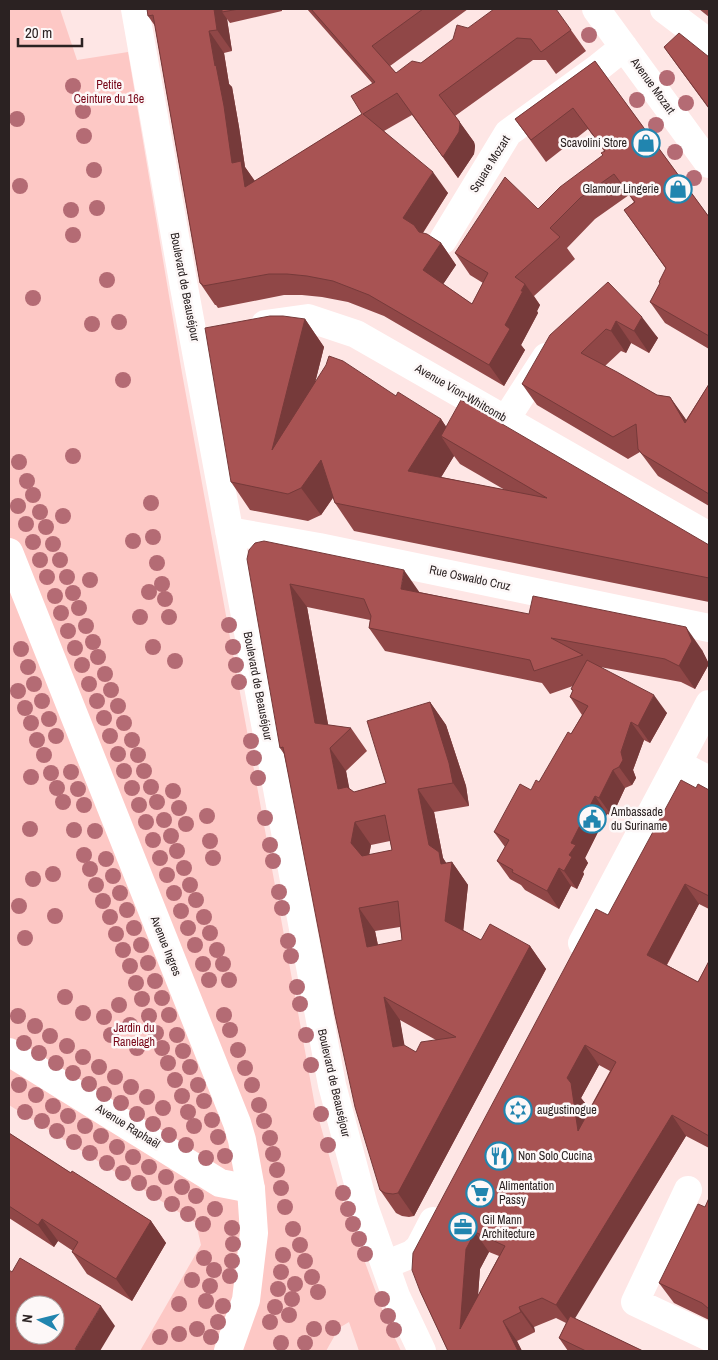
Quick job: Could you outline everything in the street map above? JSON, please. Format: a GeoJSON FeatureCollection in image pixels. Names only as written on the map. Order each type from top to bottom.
{"type":"FeatureCollection","features":[{"type":"Feature","properties":{"kind":"street","name":"Boulevard de Beauséjour"},"geometry":{"type":"LineString","coordinates":[[135,9],[184,287],[218,332],[229,531],[332,1084],[364,1206],[396,1296],[422,1351]]}},
{"type":"Feature","properties":{"kind":"street","name":"Avenue Mozart"},"geometry":{"type":"LineString","coordinates":[[596,9],[709,164]]}},
{"type":"Feature","properties":{"kind":"street"},"geometry":{"type":"LineString","coordinates":[[664,9],[709,44]]}},
{"type":"Feature","properties":{"kind":"street","name":"Square Mozart"},"geometry":{"type":"LineString","coordinates":[[443,240],[508,132],[624,47]]}},
{"type":"Feature","properties":{"kind":"street","name":"Avenue Vion-Whitcomb"},"geometry":{"type":"LineString","coordinates":[[218,332],[308,318],[356,334],[709,536]]}},
{"type":"Feature","properties":{"kind":"street"},"geometry":{"type":"LineString","coordinates":[[506,419],[554,344],[561,338]]}},
{"type":"Feature","properties":{"kind":"street","name":"Rue Oswaldo Cruz"},"geometry":{"type":"LineString","coordinates":[[229,531],[319,547],[709,628]]}},
{"type":"Feature","properties":{"kind":"street","name":"Avenue Ingres"},"geometry":{"type":"LineString","coordinates":[[9,552],[237,1123],[242,1140],[252,1189],[254,1232],[246,1300],[228,1351]]}},
{"type":"Feature","properties":{"kind":"street"},"geometry":{"type":"LineString","coordinates":[[572,962],[709,704]]}},
{"type":"Feature","properties":{"kind":"street"},"geometry":{"type":"LineString","coordinates":[[678,764],[709,780]]}},
{"type":"Feature","properties":{"kind":"street","name":"Avenue Raphaël"},"geometry":{"type":"LineString","coordinates":[[9,1052],[220,1182],[252,1189]]}},
{"type":"Feature","properties":{"kind":"street"},"geometry":{"type":"LineString","coordinates":[[688,1190],[635,1302],[709,1337]]}},
{"type":"Feature","properties":{"kind":"street"},"geometry":{"type":"LineString","coordinates":[[385,1265],[412,1254],[419,1248],[444,1201]]}},
{"type":"Feature","properties":{"kind":"green space","name":"Jardin du Ranelagh"},"geometry":{"type":"Polygon","coordinates":[[[9,9],[60,9],[77,60],[128,52],[182,373],[315,1106],[340,1194],[385,1317],[401,1351],[359,1351],[349,1322],[339,1328],[326,1351],[140,1351],[201,1245],[196,1223],[9,1105],[9,9]]]}},
{"type":"Feature","properties":{"kind":"building"},"geometry":{"type":"Polygon","coordinates":[[[147,9],[214,9],[217,30],[209,31],[215,66],[224,106],[232,163],[241,161],[245,187],[362,114],[351,96],[375,82],[311,9],[423,9],[372,46],[396,73],[412,61],[421,63],[453,39],[457,25],[468,28],[494,9],[556,9],[571,30],[541,52],[531,39],[517,38],[439,95],[460,124],[459,132],[443,157],[397,93],[363,114],[433,172],[403,218],[414,225],[419,232],[427,234],[441,243],[423,270],[472,304],[488,273],[455,253],[505,177],[538,209],[560,187],[603,155],[601,153],[605,151],[573,108],[531,140],[515,119],[595,61],[709,217],[709,336],[650,302],[666,268],[624,210],[635,202],[614,174],[580,198],[550,228],[560,237],[515,277],[525,284],[521,291],[523,291],[505,325],[510,329],[489,365],[369,295],[333,281],[307,276],[269,274],[203,286],[200,283],[153,15],[148,16],[147,9]]]}},
{"type":"Feature","properties":{"kind":"building"},"geometry":{"type":"Polygon","coordinates":[[[222,9],[239,9],[222,12],[222,9]]]}},
{"type":"Feature","properties":{"kind":"building"},"geometry":{"type":"Polygon","coordinates":[[[679,33],[709,57],[709,108],[664,47],[679,33]]]}},
{"type":"Feature","properties":{"kind":"building"},"geometry":{"type":"Polygon","coordinates":[[[608,282],[642,317],[634,331],[616,321],[611,331],[606,329],[581,353],[657,395],[670,397],[685,423],[709,384],[709,494],[642,454],[638,449],[636,424],[613,437],[522,384],[550,335],[608,282]]]}},
{"type":"Feature","properties":{"kind":"building"},"geometry":{"type":"Polygon","coordinates":[[[270,316],[305,319],[272,450],[326,365],[329,356],[343,361],[396,396],[398,392],[441,419],[408,471],[547,498],[441,436],[461,400],[709,545],[709,578],[335,503],[321,460],[301,488],[288,494],[231,482],[205,328],[270,316]]]}},
{"type":"Feature","properties":{"kind":"building"},"geometry":{"type":"Polygon","coordinates":[[[264,541],[404,570],[401,589],[529,614],[533,596],[686,627],[692,641],[679,666],[665,659],[551,638],[583,655],[534,671],[530,660],[369,628],[371,616],[364,599],[290,584],[315,723],[351,728],[330,748],[338,789],[347,787],[354,792],[386,783],[367,721],[430,702],[449,763],[453,783],[418,789],[429,845],[439,852],[441,864],[452,862],[445,921],[481,940],[490,924],[530,946],[398,1193],[385,1193],[380,1190],[355,1107],[335,1015],[283,747],[280,748],[247,559],[249,550],[255,543],[264,541]],[[385,815],[355,822],[351,843],[362,856],[392,850],[385,815]],[[398,901],[359,908],[367,947],[402,940],[398,901]],[[384,997],[393,1047],[404,1045],[416,1052],[421,1042],[456,1037],[384,997]]]}},
{"type":"Feature","properties":{"kind":"building"},"geometry":{"type":"Polygon","coordinates":[[[587,660],[654,695],[638,726],[631,722],[621,752],[623,760],[619,767],[613,770],[599,798],[595,796],[571,843],[576,845],[569,855],[572,857],[564,871],[559,868],[547,891],[512,872],[513,870],[497,861],[509,840],[494,832],[520,784],[531,790],[536,780],[539,782],[568,732],[571,734],[588,706],[570,697],[573,690],[571,689],[587,660]]]}},
{"type":"Feature","properties":{"kind":"building"},"geometry":{"type":"Polygon","coordinates":[[[681,780],[696,788],[698,784],[709,790],[709,896],[685,884],[647,955],[698,982],[709,961],[709,1136],[672,1115],[556,1305],[542,1298],[519,1307],[521,1312],[503,1321],[518,1351],[448,1351],[412,1270],[413,1253],[596,909],[608,915],[681,780]],[[585,1045],[567,1078],[571,1083],[578,1131],[616,1062],[585,1045]],[[475,1232],[466,1249],[460,1329],[505,1246],[475,1232]]]}},
{"type":"Feature","properties":{"kind":"building"},"geometry":{"type":"Polygon","coordinates":[[[9,1133],[151,1221],[116,1279],[72,1252],[78,1242],[42,1219],[38,1225],[9,1206],[9,1133]]]}},
{"type":"Feature","properties":{"kind":"building"},"geometry":{"type":"Polygon","coordinates":[[[709,1198],[709,1309],[702,1303],[659,1283],[698,1204],[705,1207],[709,1198]]]}},
{"type":"Feature","properties":{"kind":"building"},"geometry":{"type":"Polygon","coordinates":[[[20,1258],[101,1306],[75,1349],[76,1351],[9,1351],[9,1270],[12,1272],[20,1258]]]}},
{"type":"Feature","properties":{"kind":"building"},"geometry":{"type":"Polygon","coordinates":[[[570,1316],[643,1351],[586,1351],[559,1338],[570,1316]]]}},
{"type":"Feature","properties":{"kind":"place","name":"Scavolini Store"},"geometry":{"type":"Point","coordinates":[646,143]}},
{"type":"Feature","properties":{"kind":"place","name":"Glamour Lingerie"},"geometry":{"type":"Point","coordinates":[678,189]}},
{"type":"Feature","properties":{"kind":"place","name":"Ambassade du Suriname"},"geometry":{"type":"Point","coordinates":[592,819]}},
{"type":"Feature","properties":{"kind":"place","name":"augustinogue"},"geometry":{"type":"Point","coordinates":[518,1110]}},
{"type":"Feature","properties":{"kind":"place","name":"Non Solo Cucina"},"geometry":{"type":"Point","coordinates":[499,1156]}},
{"type":"Feature","properties":{"kind":"place","name":"Alimentation Passy"},"geometry":{"type":"Point","coordinates":[480,1193]}},
{"type":"Feature","properties":{"kind":"place","name":"Gil Mann Architecture"},"geometry":{"type":"Point","coordinates":[463,1227]}},
{"type":"Feature","properties":{"kind":"park label","name":"Petite Ceinture du 16e"},"geometry":{"type":"Point","coordinates":[109,92]}}]}
